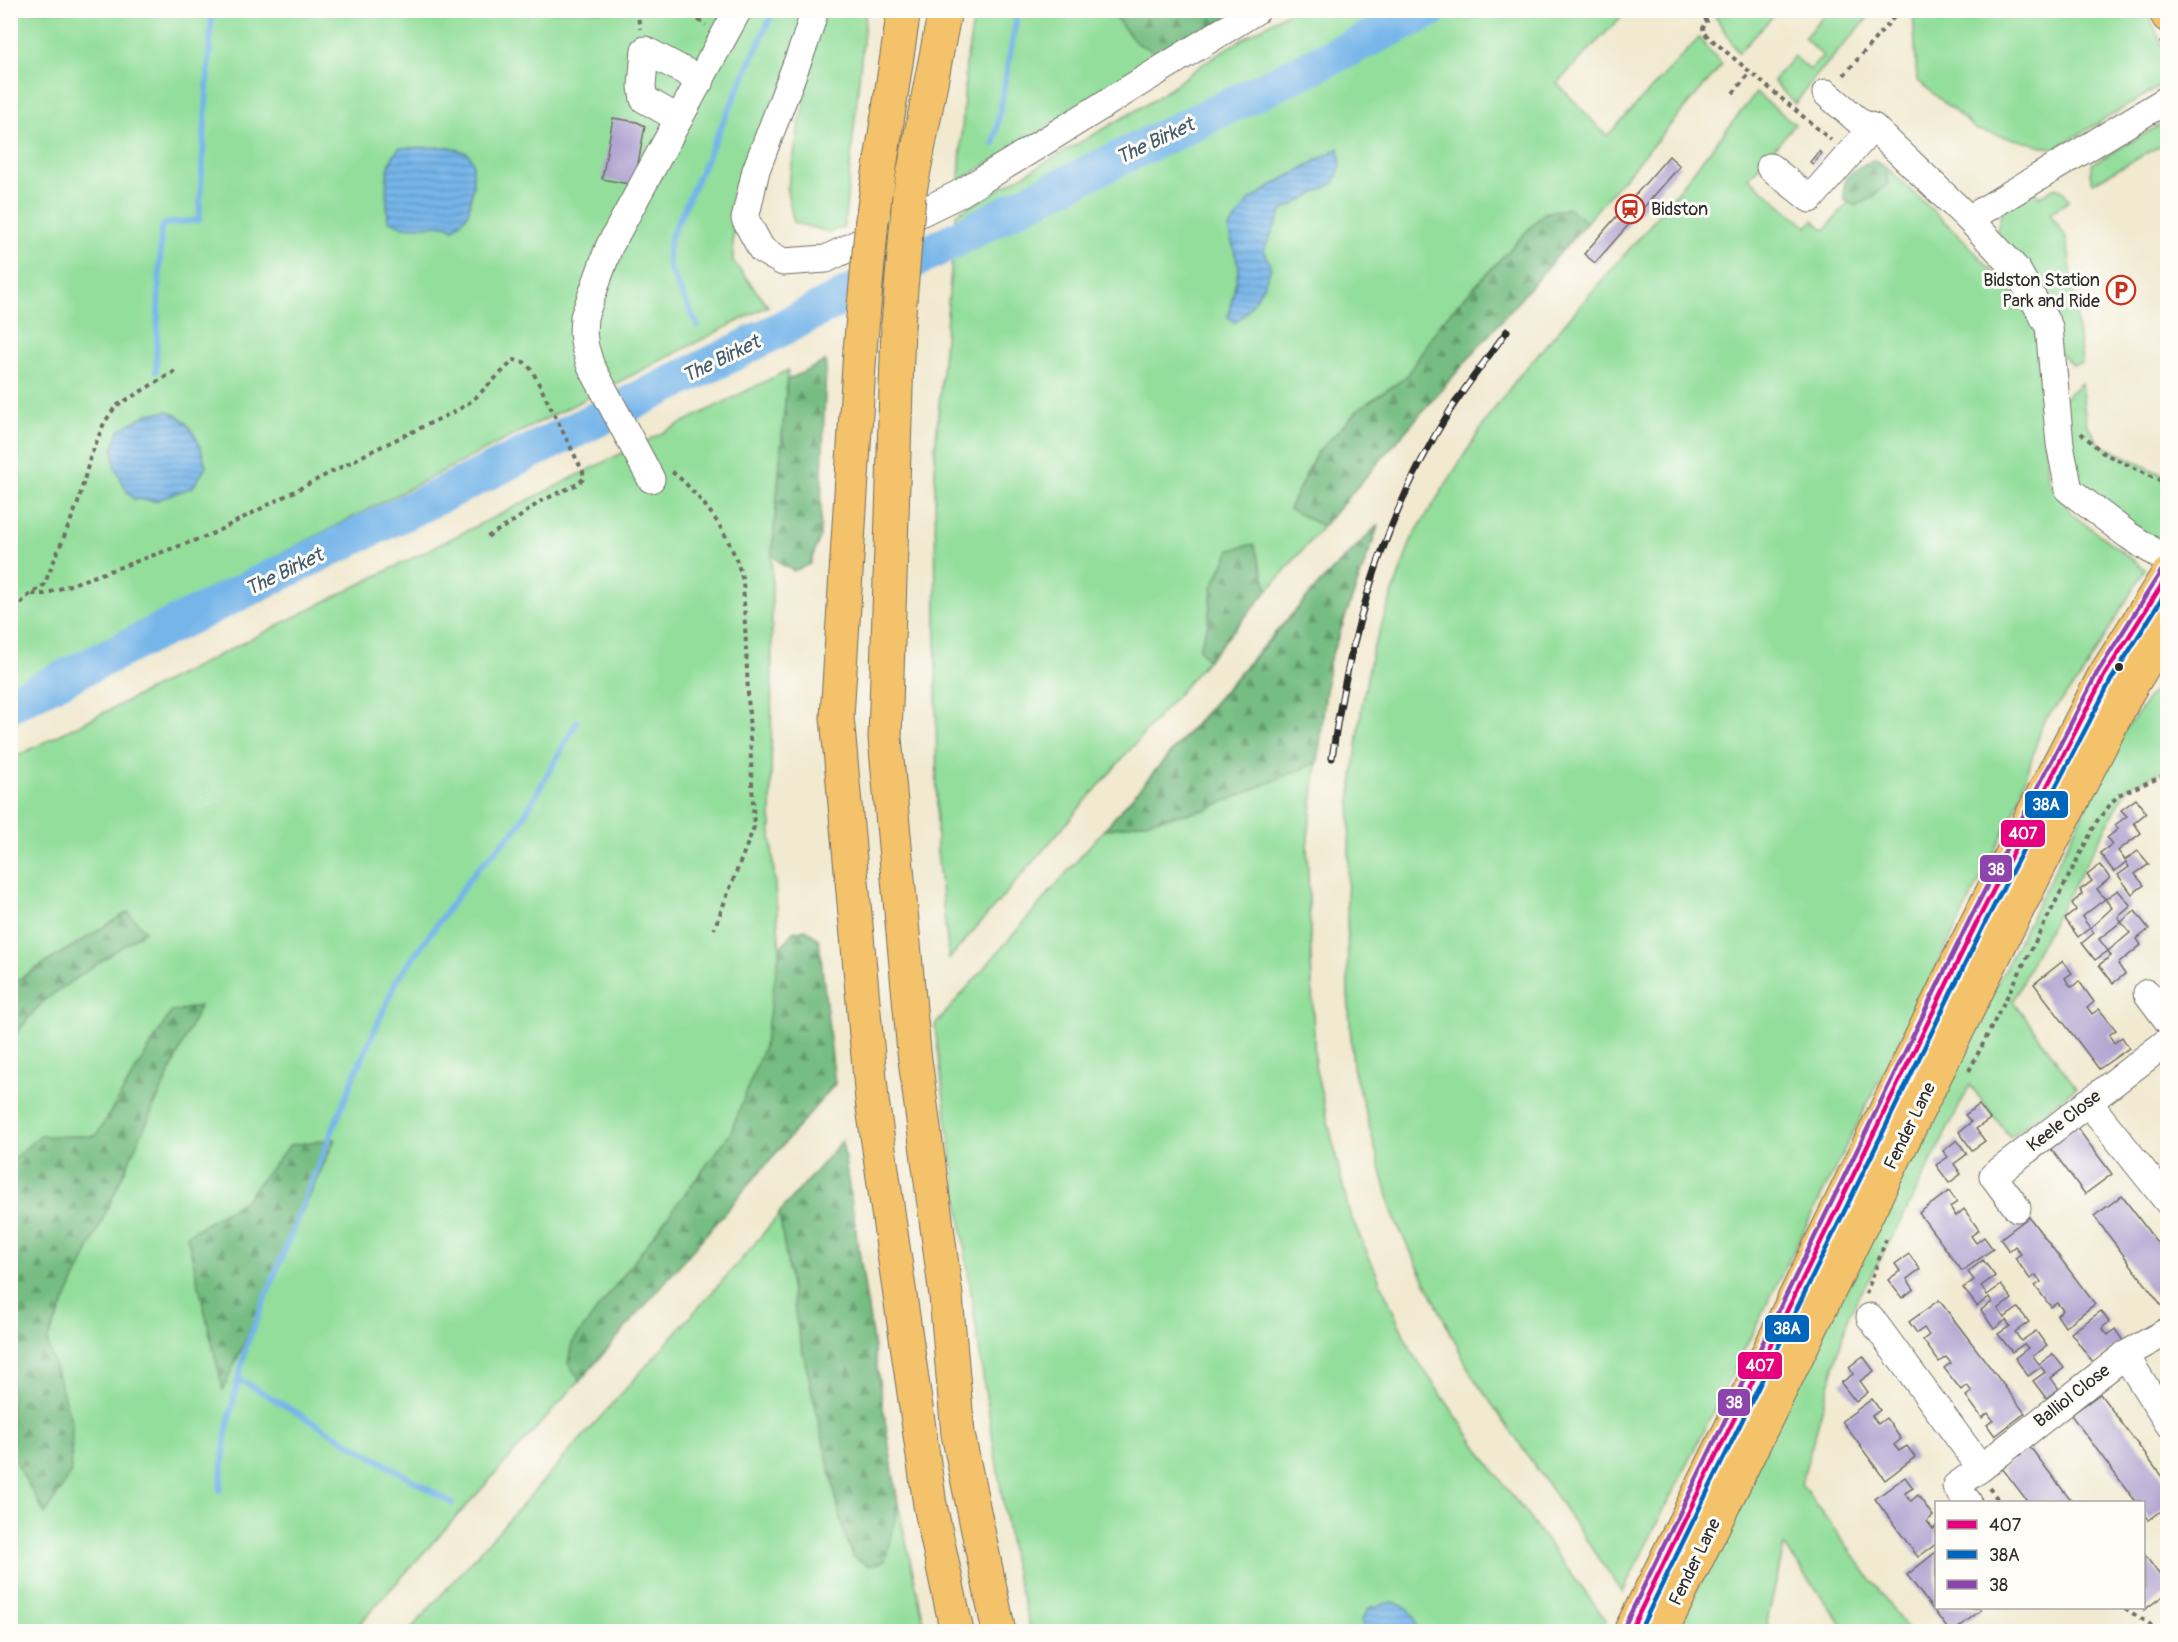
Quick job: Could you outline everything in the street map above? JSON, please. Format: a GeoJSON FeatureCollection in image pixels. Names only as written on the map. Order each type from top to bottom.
{"type":"FeatureCollection","features":[{"type":"Feature","properties":{"kind":"main road"},"geometry":{"type":"LineString","coordinates":[[890,10],[860,350],[837,717],[872,1100],[930,1505],[957,1632]]}},
{"type":"Feature","properties":{"kind":"main road"},"geometry":{"type":"LineString","coordinates":[[872,220],[904,10]]}},
{"type":"Feature","properties":{"kind":"main road"},"geometry":{"type":"LineString","coordinates":[[930,10],[920,79],[898,325],[885,738],[914,1052],[946,1296],[958,1434],[999,1632]]}},
{"type":"Feature","properties":{"kind":"main road"},"geometry":{"type":"LineString","coordinates":[[909,196],[945,10]]}},
{"type":"Feature","properties":{"kind":"main road"},"geometry":{"type":"LineString","coordinates":[[2165,10],[2168,16]]}},
{"type":"Feature","properties":{"kind":"main road","name":"Fender Lane"},"geometry":{"type":"LineString","coordinates":[[1644,1624],[1765,1359],[1984,909],[2104,676],[2168,574]]}},
{"type":"Feature","properties":{"kind":"main road","name":"Fender Lane"},"geometry":{"type":"LineString","coordinates":[[1644,1624],[2010,924],[2128,691],[2168,626]]}},
{"type":"Feature","properties":{"kind":"street"},"geometry":{"type":"LineString","coordinates":[[646,470],[590,364],[585,347],[584,317],[609,247],[738,10]]}},
{"type":"Feature","properties":{"kind":"street"},"geometry":{"type":"LineString","coordinates":[[815,10],[756,170],[745,219],[762,250],[783,262],[826,259],[959,194],[1257,10]]}},
{"type":"Feature","properties":{"kind":"street"},"geometry":{"type":"LineString","coordinates":[[679,119],[644,99],[642,87],[645,50],[701,80]]}},
{"type":"Feature","properties":{"kind":"street"},"geometry":{"type":"LineString","coordinates":[[1835,84],[1861,123],[1873,127],[1970,219],[2018,270],[2049,327],[2060,444],[2069,490],[2128,535],[2168,561]]}},
{"type":"Feature","properties":{"kind":"street"},"geometry":{"type":"LineString","coordinates":[[1970,219],[2168,99]]}},
{"type":"Feature","properties":{"kind":"street"},"geometry":{"type":"LineString","coordinates":[[1770,167],[1810,199],[1873,127]]}},
{"type":"Feature","properties":{"kind":"street"},"geometry":{"type":"LineString","coordinates":[[2147,993],[2168,1021]]}},
{"type":"Feature","properties":{"kind":"street","name":"Keele Close"},"geometry":{"type":"LineString","coordinates":[[2017,1208],[1993,1176],[2168,1041]]}},
{"type":"Feature","properties":{"kind":"street"},"geometry":{"type":"LineString","coordinates":[[2088,1102],[2168,1202]]}},
{"type":"Feature","properties":{"kind":"street"},"geometry":{"type":"LineString","coordinates":[[1870,1317],[1981,1468]]}},
{"type":"Feature","properties":{"kind":"street","name":"Balliol Close"},"geometry":{"type":"LineString","coordinates":[[1967,1501],[1956,1486],[2126,1355],[2168,1330]]}},
{"type":"Feature","properties":{"kind":"street"},"geometry":{"type":"LineString","coordinates":[[2126,1355],[2168,1423]]}},
{"type":"Feature","properties":{"kind":"path"},"geometry":{"type":"LineString","coordinates":[[1701,10],[1707,22],[1703,28],[1705,34],[1835,144]]}},
{"type":"Feature","properties":{"kind":"path"},"geometry":{"type":"LineString","coordinates":[[1835,84],[1900,10]]}},
{"type":"Feature","properties":{"kind":"path"},"geometry":{"type":"LineString","coordinates":[[1733,93],[1750,74]]}},
{"type":"Feature","properties":{"kind":"path"},"geometry":{"type":"LineString","coordinates":[[32,594],[45,594],[210,535],[374,450],[458,410],[473,400],[514,360],[524,362],[532,370],[584,472],[584,478],[578,484],[541,501],[518,519],[487,537]]}},
{"type":"Feature","properties":{"kind":"path"},"geometry":{"type":"LineString","coordinates":[[10,618],[25,598],[44,585],[78,503],[90,458],[104,423],[116,406],[177,370]]}},
{"type":"Feature","properties":{"kind":"path"},"geometry":{"type":"LineString","coordinates":[[2057,414],[2103,453],[2168,484]]}},
{"type":"Feature","properties":{"kind":"path"},"geometry":{"type":"LineString","coordinates":[[646,470],[658,464],[676,474],[713,513],[734,554],[743,581],[754,827],[714,929]]}},
{"type":"Feature","properties":{"kind":"path"},"geometry":{"type":"LineString","coordinates":[[1968,1075],[2097,821],[2118,795],[2168,774]]}},
{"type":"Feature","properties":{"kind":"path"},"geometry":{"type":"LineString","coordinates":[[1870,1317],[1865,1296],[1889,1231]]}},
{"type":"Feature","properties":{"kind":"path"},"geometry":{"type":"LineString","coordinates":[[2126,1609],[2160,1632]]}},
{"type":"Feature","properties":{"kind":"green space"},"geometry":{"type":"Polygon","coordinates":[[[1829,10],[1874,11],[1816,76],[1795,104],[1773,81],[1794,56],[1810,70],[1823,56],[1804,38],[1829,10]]]}},
{"type":"Feature","properties":{"kind":"green space"},"geometry":{"type":"Polygon","coordinates":[[[11,11],[812,11],[733,209],[733,261],[768,306],[11,691],[11,11]]]}},
{"type":"Feature","properties":{"kind":"green space"},"geometry":{"type":"Polygon","coordinates":[[[821,11],[866,11],[844,227],[830,232],[794,223],[787,191],[821,11]]]}},
{"type":"Feature","properties":{"kind":"green space"},"geometry":{"type":"Polygon","coordinates":[[[975,11],[1241,11],[959,181],[966,63],[975,11]]]}},
{"type":"Feature","properties":{"kind":"green space"},"geometry":{"type":"Polygon","coordinates":[[[1110,11],[1241,11],[1164,56],[1136,43],[1110,11]]]}},
{"type":"Feature","properties":{"kind":"green space"},"geometry":{"type":"Polygon","coordinates":[[[1290,11],[1627,11],[1557,83],[1607,136],[1699,38],[1722,65],[949,959],[937,851],[935,451],[956,214],[1152,101],[1216,55],[1290,11]]]}},
{"type":"Feature","properties":{"kind":"green space"},"geometry":{"type":"Polygon","coordinates":[[[1712,11],[1778,11],[1738,53],[1712,11]]]}},
{"type":"Feature","properties":{"kind":"green space"},"geometry":{"type":"Polygon","coordinates":[[[1913,11],[2147,11],[2167,56],[2167,82],[2055,149],[1977,130],[1917,80],[1913,11]]]}},
{"type":"Feature","properties":{"kind":"green space"},"geometry":{"type":"Polygon","coordinates":[[[1756,93],[1795,124],[1749,178],[1807,227],[1813,220],[1825,230],[1848,203],[1886,167],[1960,236],[2034,316],[2048,478],[2073,515],[2145,569],[2081,677],[2043,722],[2017,806],[1623,1593],[1471,1374],[1394,1218],[1353,1067],[1348,994],[1347,901],[1351,794],[1362,704],[1372,652],[1412,538],[1489,416],[1519,376],[1651,224],[1756,93]]]}},
{"type":"Feature","properties":{"kind":"green space"},"geometry":{"type":"Polygon","coordinates":[[[2167,121],[2167,142],[2093,183],[2090,174],[2092,164],[2167,121]]]}},
{"type":"Feature","properties":{"kind":"green space"},"geometry":{"type":"Polygon","coordinates":[[[1874,160],[1886,167],[1888,184],[1871,198],[1856,206],[1844,200],[1846,178],[1860,166],[1874,160]]]}},
{"type":"Feature","properties":{"kind":"green space"},"geometry":{"type":"Polygon","coordinates":[[[2055,187],[2064,192],[2069,201],[2050,213],[2065,236],[2069,254],[2082,363],[2073,365],[2057,351],[2056,323],[2048,293],[2002,242],[1997,230],[2003,207],[2034,191],[2039,197],[2055,187]]]}},
{"type":"Feature","properties":{"kind":"green space"},"geometry":{"type":"Polygon","coordinates":[[[1568,208],[1587,222],[1323,526],[1289,509],[1316,454],[1361,407],[1405,378],[1442,321],[1544,213],[1568,208]]]}},
{"type":"Feature","properties":{"kind":"green space"},"geometry":{"type":"Polygon","coordinates":[[[826,361],[820,537],[810,564],[794,571],[782,565],[772,555],[787,380],[826,361]]]}},
{"type":"Feature","properties":{"kind":"green space"},"geometry":{"type":"Polygon","coordinates":[[[788,370],[772,555],[771,834],[794,1132],[579,1381],[353,1631],[11,1632],[11,759],[788,370]]]}},
{"type":"Feature","properties":{"kind":"green space"},"geometry":{"type":"Polygon","coordinates":[[[2081,383],[2086,423],[2100,444],[2167,477],[2167,543],[2162,546],[2085,497],[2067,461],[2060,402],[2081,383]]]}},
{"type":"Feature","properties":{"kind":"green space"},"geometry":{"type":"Polygon","coordinates":[[[1379,524],[1329,662],[1307,846],[1315,1066],[1349,1212],[1411,1351],[1496,1474],[1606,1620],[1600,1631],[1031,1631],[1012,1559],[985,1390],[935,1025],[1253,657],[1321,582],[1379,524]]]}},
{"type":"Feature","properties":{"kind":"green space"},"geometry":{"type":"Polygon","coordinates":[[[1379,524],[1329,662],[1318,762],[1205,810],[1104,830],[1321,582],[1379,524]]]}},
{"type":"Feature","properties":{"kind":"green space"},"geometry":{"type":"Polygon","coordinates":[[[1254,544],[1268,590],[1208,660],[1199,649],[1208,624],[1212,588],[1230,550],[1254,544]]]}},
{"type":"Feature","properties":{"kind":"green space"},"geometry":{"type":"Polygon","coordinates":[[[2167,672],[2167,769],[2129,786],[2036,953],[2013,1001],[2076,1087],[2010,1137],[1970,1085],[1894,1235],[1849,1314],[1801,1484],[1909,1631],[1847,1631],[1784,1546],[1765,1631],[1677,1632],[1762,1451],[2124,732],[2167,672]]]}},
{"type":"Feature","properties":{"kind":"green space"},"geometry":{"type":"Polygon","coordinates":[[[128,912],[145,931],[43,1001],[11,1040],[11,984],[128,912]]]}},
{"type":"Feature","properties":{"kind":"green space"},"geometry":{"type":"Polygon","coordinates":[[[806,929],[819,940],[835,1084],[580,1381],[568,1363],[572,1343],[730,1134],[764,1046],[780,948],[793,932],[806,929]]]}},
{"type":"Feature","properties":{"kind":"green space"},"geometry":{"type":"Polygon","coordinates":[[[200,1006],[47,1341],[72,1424],[71,1473],[45,1514],[11,1454],[11,1162],[39,1136],[96,1136],[171,1012],[200,1006]]]}},
{"type":"Feature","properties":{"kind":"green space"},"geometry":{"type":"Polygon","coordinates":[[[335,1139],[223,1390],[187,1235],[244,1201],[290,1145],[335,1139]]]}},
{"type":"Feature","properties":{"kind":"green space"},"geometry":{"type":"Polygon","coordinates":[[[842,1141],[898,1505],[926,1631],[408,1632],[732,1270],[842,1141]]]}},
{"type":"Feature","properties":{"kind":"green space"},"geometry":{"type":"Polygon","coordinates":[[[842,1141],[898,1505],[885,1561],[869,1566],[853,1557],[844,1533],[798,1330],[779,1213],[842,1141]]]}},
{"type":"Feature","properties":{"kind":"water"},"geometry":{"type":"Polygon","coordinates":[[[450,147],[468,153],[473,162],[473,187],[468,214],[454,229],[446,225],[404,227],[388,220],[387,173],[393,156],[399,148],[450,147]]]}},
{"type":"Feature","properties":{"kind":"water"},"geometry":{"type":"Polygon","coordinates":[[[1339,148],[1341,166],[1334,183],[1282,211],[1264,250],[1271,268],[1252,304],[1235,323],[1228,317],[1239,267],[1228,229],[1249,201],[1276,183],[1339,148]]]}},
{"type":"Feature","properties":{"kind":"water"},"geometry":{"type":"Polygon","coordinates":[[[169,411],[184,421],[194,434],[206,467],[193,487],[155,501],[134,499],[126,490],[115,466],[113,448],[119,430],[148,414],[169,411]]]}},
{"type":"Feature","properties":{"kind":"water"},"geometry":{"type":"Polygon","coordinates":[[[1393,1602],[1411,1612],[1416,1620],[1416,1631],[1364,1631],[1361,1620],[1369,1608],[1393,1602]]]}},
{"type":"Feature","properties":{"kind":"building"},"geometry":{"type":"Polygon","coordinates":[[[613,118],[637,122],[645,126],[634,185],[602,179],[613,118]]]}},
{"type":"Feature","properties":{"kind":"building"},"geometry":{"type":"Polygon","coordinates":[[[1819,151],[1821,154],[1813,164],[1810,162],[1819,151]]]}},
{"type":"Feature","properties":{"kind":"building"},"geometry":{"type":"Polygon","coordinates":[[[1669,156],[1680,166],[1595,263],[1584,254],[1669,156]]]}},
{"type":"Feature","properties":{"kind":"building"},"geometry":{"type":"Polygon","coordinates":[[[2136,799],[2146,813],[2134,823],[2141,833],[2118,851],[2125,860],[2138,851],[2149,864],[2135,874],[2144,885],[2132,894],[2118,875],[2129,867],[2126,862],[2114,872],[2100,853],[2112,844],[2107,838],[2118,829],[2115,825],[2127,816],[2121,810],[2136,799]]]}},
{"type":"Feature","properties":{"kind":"building"},"geometry":{"type":"Polygon","coordinates":[[[2100,865],[2110,878],[2097,889],[2105,899],[2082,917],[2090,928],[2078,937],[2065,919],[2076,910],[2072,903],[2083,894],[2080,890],[2092,881],[2087,875],[2100,865]]]}},
{"type":"Feature","properties":{"kind":"building"},"geometry":{"type":"Polygon","coordinates":[[[2118,890],[2131,906],[2118,917],[2121,922],[2099,939],[2108,951],[2095,960],[2082,943],[2094,933],[2090,928],[2112,908],[2105,899],[2118,890]]]}},
{"type":"Feature","properties":{"kind":"building"},"geometry":{"type":"Polygon","coordinates":[[[2135,911],[2149,929],[2137,939],[2141,945],[2118,964],[2125,974],[2113,983],[2099,965],[2111,956],[2108,951],[2130,933],[2121,922],[2135,911]]]}},
{"type":"Feature","properties":{"kind":"building"},"geometry":{"type":"Polygon","coordinates":[[[2063,961],[2072,973],[2065,978],[2068,983],[2072,987],[2079,981],[2094,1002],[2087,1008],[2092,1014],[2099,1009],[2116,1030],[2109,1035],[2114,1043],[2122,1037],[2129,1048],[2099,1069],[2034,984],[2063,961]]]}},
{"type":"Feature","properties":{"kind":"building"},"geometry":{"type":"Polygon","coordinates":[[[1979,1105],[1990,1119],[1976,1129],[1985,1141],[1972,1150],[1959,1132],[1971,1122],[1965,1115],[1979,1105]]]}},
{"type":"Feature","properties":{"kind":"building"},"geometry":{"type":"Polygon","coordinates":[[[2075,1125],[2112,1174],[2085,1194],[2048,1145],[2075,1125]]]}},
{"type":"Feature","properties":{"kind":"building"},"geometry":{"type":"Polygon","coordinates":[[[1957,1140],[1967,1154],[1954,1164],[1961,1174],[1949,1183],[1936,1165],[1948,1157],[1943,1151],[1957,1140]]]}},
{"type":"Feature","properties":{"kind":"building"},"geometry":{"type":"Polygon","coordinates":[[[1949,1191],[1957,1202],[1950,1207],[1956,1216],[1964,1209],[1979,1230],[1971,1236],[1976,1243],[1984,1237],[1993,1249],[1962,1271],[1919,1213],[1949,1191]]]}},
{"type":"Feature","properties":{"kind":"building"},"geometry":{"type":"Polygon","coordinates":[[[2122,1196],[2168,1257],[2168,1308],[2165,1310],[2094,1216],[2122,1196]]]}},
{"type":"Feature","properties":{"kind":"building"},"geometry":{"type":"Polygon","coordinates":[[[2029,1217],[2095,1304],[2065,1327],[2057,1315],[2063,1310],[2057,1303],[2051,1307],[2035,1286],[2041,1282],[2036,1275],[2030,1279],[2015,1258],[2021,1254],[2015,1246],[2009,1251],[2000,1239],[2029,1217]]]}},
{"type":"Feature","properties":{"kind":"building"},"geometry":{"type":"Polygon","coordinates":[[[1909,1254],[1920,1269],[1907,1279],[1914,1289],[1902,1298],[1888,1280],[1900,1271],[1895,1264],[1909,1254]]]}},
{"type":"Feature","properties":{"kind":"building"},"geometry":{"type":"Polygon","coordinates":[[[1983,1260],[1995,1276],[1981,1286],[1987,1295],[2001,1285],[2012,1299],[1998,1309],[2004,1318],[2018,1308],[2029,1322],[2015,1332],[2021,1341],[2036,1331],[2047,1346],[2033,1356],[2039,1364],[2053,1354],[2064,1368],[2051,1378],[2059,1389],[2046,1398],[2033,1381],[2045,1372],[2041,1367],[2028,1376],[2015,1358],[2028,1348],[2024,1344],[2012,1352],[1998,1334],[2010,1326],[2006,1320],[1994,1329],[1981,1310],[1992,1302],[1989,1297],[1977,1306],[1963,1288],[1974,1280],[1968,1272],[1983,1260]]]}},
{"type":"Feature","properties":{"kind":"building"},"geometry":{"type":"Polygon","coordinates":[[[1939,1300],[2025,1413],[1995,1436],[1987,1425],[1993,1420],[1988,1413],[1982,1418],[1966,1396],[1972,1392],[1967,1385],[1961,1390],[1944,1368],[1951,1363],[1946,1357],[1939,1362],[1923,1340],[1929,1335],[1924,1328],[1917,1333],[1909,1322],[1939,1300]]]}},
{"type":"Feature","properties":{"kind":"building"},"geometry":{"type":"Polygon","coordinates":[[[2101,1311],[2109,1322],[2102,1328],[2108,1335],[2115,1329],[2123,1341],[2093,1363],[2071,1333],[2101,1311]]]}},
{"type":"Feature","properties":{"kind":"building"},"geometry":{"type":"Polygon","coordinates":[[[1863,1356],[1874,1371],[1860,1381],[1868,1392],[1856,1402],[1841,1383],[1853,1374],[1849,1367],[1863,1356]]]}},
{"type":"Feature","properties":{"kind":"building"},"geometry":{"type":"Polygon","coordinates":[[[2100,1394],[2168,1485],[2168,1506],[2149,1520],[2145,1514],[2145,1501],[2135,1501],[2071,1415],[2100,1394]]]}},
{"type":"Feature","properties":{"kind":"building"},"geometry":{"type":"Polygon","coordinates":[[[1872,1399],[1880,1410],[1872,1416],[1878,1424],[1886,1418],[1901,1439],[1894,1445],[1899,1451],[1907,1446],[1915,1457],[1885,1480],[1842,1421],[1872,1399]]]}},
{"type":"Feature","properties":{"kind":"building"},"geometry":{"type":"Polygon","coordinates":[[[2030,1447],[2071,1501],[2027,1501],[2002,1468],[2030,1447]]]}},
{"type":"Feature","properties":{"kind":"building"},"geometry":{"type":"Polygon","coordinates":[[[1905,1477],[1913,1488],[1905,1493],[1911,1501],[1918,1495],[1933,1516],[1927,1521],[1933,1529],[1935,1527],[1935,1545],[1918,1557],[1875,1499],[1905,1477]]]}},
{"type":"Feature","properties":{"kind":"building"},"geometry":{"type":"Polygon","coordinates":[[[1935,1553],[1935,1609],[1981,1610],[1950,1632],[1907,1575],[1935,1553]]]}},
{"type":"Feature","properties":{"kind":"building"},"geometry":{"type":"Polygon","coordinates":[[[2145,1555],[2168,1586],[2168,1592],[2144,1610],[2145,1555]]]}},
{"type":"Feature","properties":{"kind":"building"},"geometry":{"type":"Polygon","coordinates":[[[2104,1625],[2109,1632],[2095,1632],[2104,1625]]]}},
{"type":"Feature","properties":{"kind":"waterway"},"geometry":{"type":"LineString","coordinates":[[156,371],[161,229],[164,224],[199,220],[212,10]]}},
{"type":"Feature","properties":{"kind":"waterway"},"geometry":{"type":"LineString","coordinates":[[697,325],[669,267],[668,252],[671,237],[774,10]]}},
{"type":"Feature","properties":{"kind":"waterway"},"geometry":{"type":"LineString","coordinates":[[994,144],[1018,10]]}},
{"type":"Feature","properties":{"kind":"waterway","name":"The Birket"},"geometry":{"type":"LineString","coordinates":[[10,704],[732,354],[1030,201],[1430,10]]}},
{"type":"Feature","properties":{"kind":"waterway"},"geometry":{"type":"LineString","coordinates":[[1022,188],[1030,201]]}},
{"type":"Feature","properties":{"kind":"waterway"},"geometry":{"type":"LineString","coordinates":[[721,345],[732,354]]}},
{"type":"Feature","properties":{"kind":"waterway"},"geometry":{"type":"LineString","coordinates":[[220,1490],[226,1433],[246,1346],[355,1074],[397,980],[474,873],[518,827],[577,722]]}},
{"type":"Feature","properties":{"kind":"waterway"},"geometry":{"type":"LineString","coordinates":[[239,1379],[452,1503]]}},
{"type":"Feature","properties":{"kind":"railway"},"geometry":{"type":"LineString","coordinates":[[1332,758],[1348,666],[1359,621],[1388,534],[1427,449],[1451,409],[1507,331]]}},
{"type":"Feature","properties":{"kind":"transit line","name":"38"},"geometry":{"type":"LineString","coordinates":[[1623,1629],[1971,917],[2097,673],[2162,570]]}},
{"type":"Feature","properties":{"kind":"transit line","name":"407"},"geometry":{"type":"LineString","coordinates":[[1630,1632],[1978,920],[2104,676],[2168,575]]}},
{"type":"Feature","properties":{"kind":"transit line","name":"38A"},"geometry":{"type":"LineString","coordinates":[[1639,1632],[1985,923],[2111,680],[2168,589]]}},
{"type":"Feature","properties":{"kind":"place","name":"Bidston"},"geometry":{"type":"Point","coordinates":[1630,209]}},
{"type":"Feature","properties":{"kind":"place","name":"Bidston Station Park and Ride"},"geometry":{"type":"Point","coordinates":[2121,290]}}]}
